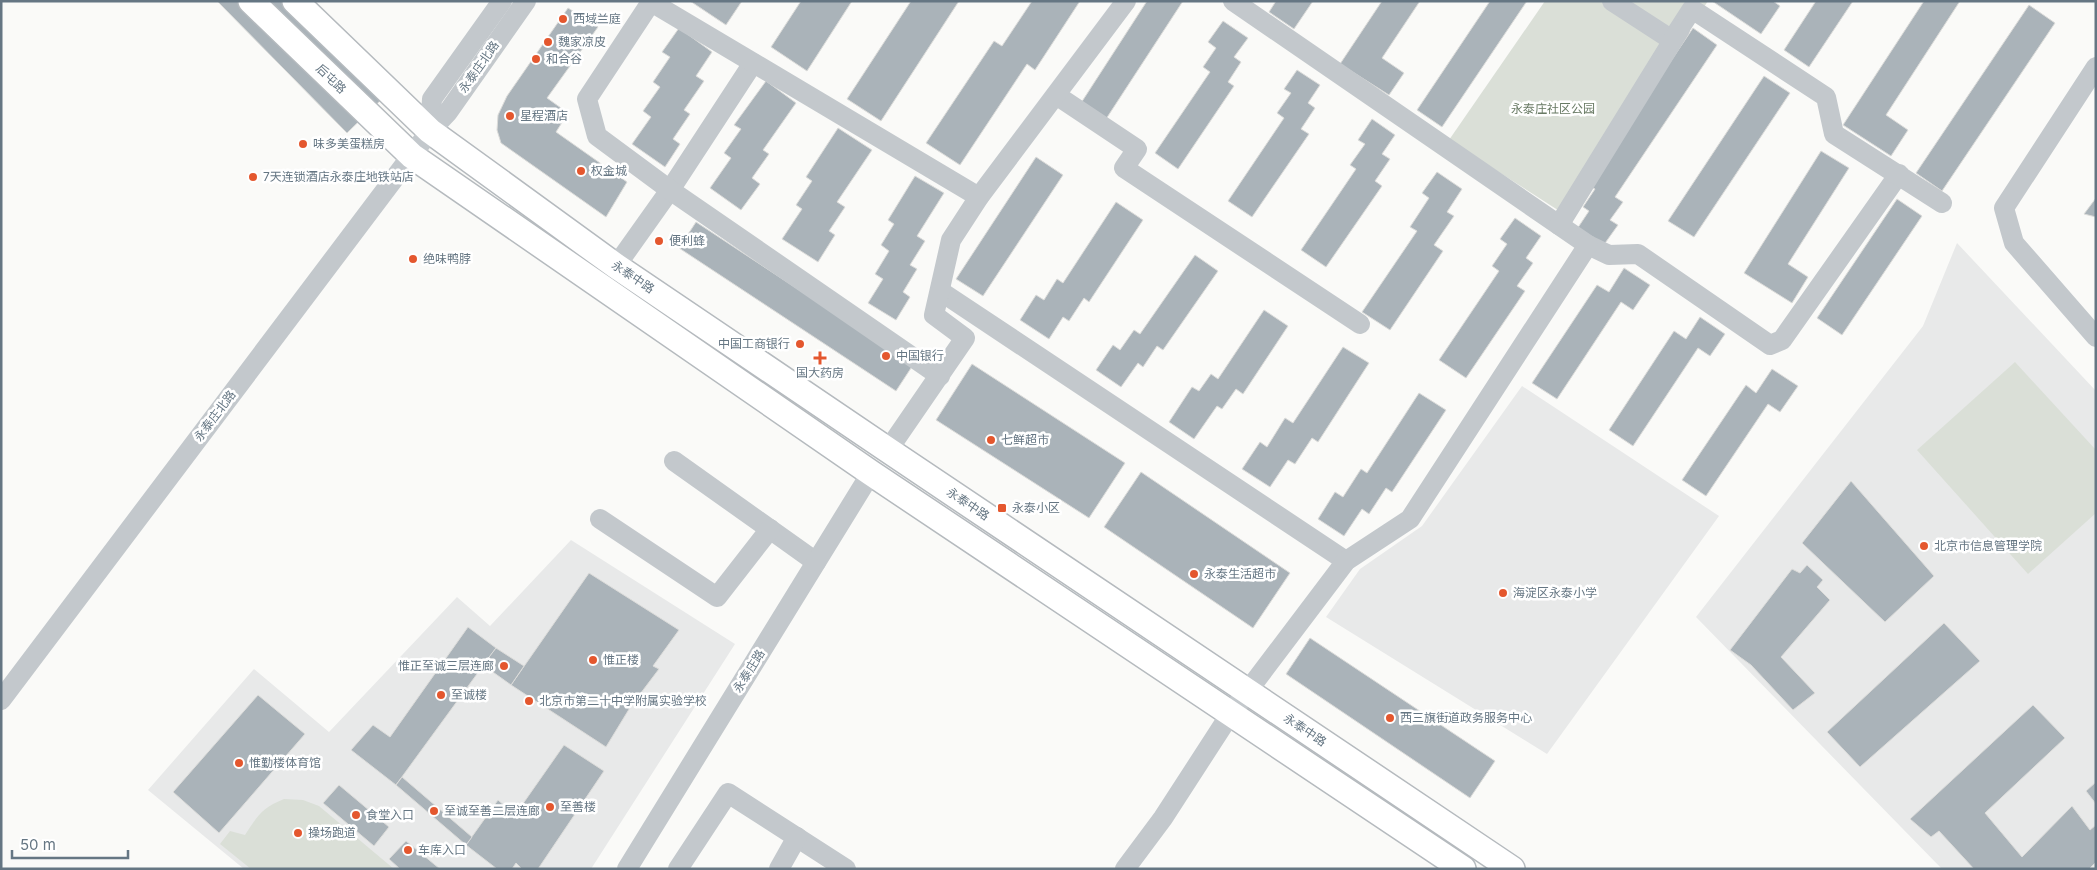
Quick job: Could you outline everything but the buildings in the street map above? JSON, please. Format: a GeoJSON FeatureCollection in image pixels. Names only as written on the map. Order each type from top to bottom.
{"type":"FeatureCollection","features":[{"type":"Feature","properties":{"kind":"main road","name":"后屯路"},"geometry":{"type":"LineString","coordinates":[[251,1],[412,156]]}},
{"type":"Feature","properties":{"kind":"main road"},"geometry":{"type":"LineString","coordinates":[[295,1],[430,131]]}},
{"type":"Feature","properties":{"kind":"main road","name":"永泰中路"},"geometry":{"type":"LineString","coordinates":[[430,131],[616,266],[1512,869]]}},
{"type":"Feature","properties":{"kind":"main road","name":"永泰中路"},"geometry":{"type":"LineString","coordinates":[[412,156],[871,473],[1463,869]]}},
{"type":"Feature","properties":{"kind":"street","name":"永泰庄北路"},"geometry":{"type":"LineString","coordinates":[[430,131],[432,99],[502,1]]}},
{"type":"Feature","properties":{"kind":"street","name":"永泰庄北路"},"geometry":{"type":"LineString","coordinates":[[1,700],[430,131],[448,112],[526,1]]}},
{"type":"Feature","properties":{"kind":"street"},"geometry":{"type":"LineString","coordinates":[[888,450],[965,338],[934,315],[951,240],[979,198],[1126,1]]}},
{"type":"Feature","properties":{"kind":"street"},"geometry":{"type":"LineString","coordinates":[[1233,1],[1588,245],[1609,255],[1638,254],[1770,345],[1782,340],[1898,174]]}},
{"type":"Feature","properties":{"kind":"street"},"geometry":{"type":"LineString","coordinates":[[1612,1],[1672,40],[1694,5]]}},
{"type":"Feature","properties":{"kind":"street"},"geometry":{"type":"LineString","coordinates":[[940,376],[670,190],[597,136],[587,99],[651,2],[979,198]]}},
{"type":"Feature","properties":{"kind":"street"},"geometry":{"type":"LineString","coordinates":[[1559,225],[1694,5]]}},
{"type":"Feature","properties":{"kind":"street"},"geometry":{"type":"LineString","coordinates":[[1694,5],[1826,98],[1834,134],[1942,203]]}},
{"type":"Feature","properties":{"kind":"street"},"geometry":{"type":"LineString","coordinates":[[616,266],[670,190],[753,63]]}},
{"type":"Feature","properties":{"kind":"street"},"geometry":{"type":"LineString","coordinates":[[2096,66],[2004,208],[2014,243],[2096,337]]}},
{"type":"Feature","properties":{"kind":"street"},"geometry":{"type":"LineString","coordinates":[[1056,95],[1137,149],[1124,168],[1360,324]]}},
{"type":"Feature","properties":{"kind":"street"},"geometry":{"type":"LineString","coordinates":[[1126,869],[1163,818],[1231,713],[1249,692],[1346,561],[1410,519],[1588,245]]}},
{"type":"Feature","properties":{"kind":"street"},"geometry":{"type":"LineString","coordinates":[[940,291],[1346,561]]}},
{"type":"Feature","properties":{"kind":"street"},"geometry":{"type":"LineString","coordinates":[[674,461],[816,562]]}},
{"type":"Feature","properties":{"kind":"street","name":"永泰庄路"},"geometry":{"type":"LineString","coordinates":[[627,869],[871,473]]}},
{"type":"Feature","properties":{"kind":"street"},"geometry":{"type":"LineString","coordinates":[[600,519],[717,597],[770,529]]}},
{"type":"Feature","properties":{"kind":"street"},"geometry":{"type":"LineString","coordinates":[[678,869],[728,793],[846,869]]}},
{"type":"Feature","properties":{"kind":"street"},"geometry":{"type":"LineString","coordinates":[[779,869],[797,837]]}},
{"type":"Feature","properties":{"kind":"shaded area","name":"北京市信息管理学院"},"geometry":{"type":"Polygon","coordinates":[[[1957,243],[2096,391],[2096,869],[1942,869],[1696,617],[1923,326],[1957,243]]]}},
{"type":"Feature","properties":{"kind":"shaded area","name":"海淀区永泰小学"},"geometry":{"type":"Polygon","coordinates":[[[1522,386],[1719,516],[1547,754],[1326,617],[1360,569],[1422,526],[1522,386]]]}},
{"type":"Feature","properties":{"kind":"shaded area","name":"北京市第二十中学附属实验学校"},"geometry":{"type":"Polygon","coordinates":[[[571,540],[735,644],[591,869],[244,869],[148,790],[254,669],[329,732],[457,597],[490,626],[571,540]]]}},
{"type":"Feature","properties":{"kind":"green space","name":"永泰庄社区公园"},"geometry":{"type":"Polygon","coordinates":[[[1545,1],[1708,1],[1564,214],[1449,140],[1545,1]]]}},
{"type":"Feature","properties":{"kind":"green space"},"geometry":{"type":"Polygon","coordinates":[[[2015,362],[2096,450],[2096,513],[2028,574],[1917,450],[2015,362]]]}},
{"type":"Feature","properties":{"kind":"green space","name":"操场跑道"},"geometry":{"type":"Polygon","coordinates":[[[284,799],[303,800],[319,806],[394,869],[251,869],[220,844],[230,831],[245,835],[261,813],[284,799]]]}},
{"type":"Feature","properties":{"kind":"place","name":"西域兰庭"},"geometry":{"type":"Point","coordinates":[563,19]}},
{"type":"Feature","properties":{"kind":"place","name":"魏家凉皮"},"geometry":{"type":"Point","coordinates":[548,42]}},
{"type":"Feature","properties":{"kind":"place","name":"和合谷"},"geometry":{"type":"Point","coordinates":[536,59]}},
{"type":"Feature","properties":{"kind":"place","name":"星程酒店"},"geometry":{"type":"Point","coordinates":[510,116]}},
{"type":"Feature","properties":{"kind":"place","name":"味多美蛋糕房"},"geometry":{"type":"Point","coordinates":[303,144]}},
{"type":"Feature","properties":{"kind":"place","name":"权金城"},"geometry":{"type":"Point","coordinates":[581,171]}},
{"type":"Feature","properties":{"kind":"place","name":"7天连锁酒店永泰庄地铁站店"},"geometry":{"type":"Point","coordinates":[253,177]}},
{"type":"Feature","properties":{"kind":"place","name":"便利蜂"},"geometry":{"type":"Point","coordinates":[659,241]}},
{"type":"Feature","properties":{"kind":"place","name":"绝味鸭脖"},"geometry":{"type":"Point","coordinates":[413,259]}},
{"type":"Feature","properties":{"kind":"place","name":"中国工商银行"},"geometry":{"type":"Point","coordinates":[800,344]}},
{"type":"Feature","properties":{"kind":"place","name":"中国银行"},"geometry":{"type":"Point","coordinates":[886,356]}},
{"type":"Feature","properties":{"kind":"place","name":"国大药房"},"geometry":{"type":"Point","coordinates":[820,358]}},
{"type":"Feature","properties":{"kind":"place","name":"七鲜超市"},"geometry":{"type":"Point","coordinates":[991,440]}},
{"type":"Feature","properties":{"kind":"place","name":"永泰小区"},"geometry":{"type":"Point","coordinates":[1002,508]}},
{"type":"Feature","properties":{"kind":"place","name":"北京市信息管理学院"},"geometry":{"type":"Point","coordinates":[1924,546]}},
{"type":"Feature","properties":{"kind":"place","name":"永泰生活超市"},"geometry":{"type":"Point","coordinates":[1194,574]}},
{"type":"Feature","properties":{"kind":"place","name":"海淀区永泰小学"},"geometry":{"type":"Point","coordinates":[1503,593]}},
{"type":"Feature","properties":{"kind":"place","name":"惟正楼"},"geometry":{"type":"Point","coordinates":[593,660]}},
{"type":"Feature","properties":{"kind":"place","name":"惟正至诚三层连廊"},"geometry":{"type":"Point","coordinates":[504,666]}},
{"type":"Feature","properties":{"kind":"place","name":"至诚楼"},"geometry":{"type":"Point","coordinates":[441,695]}},
{"type":"Feature","properties":{"kind":"place","name":"北京市第二十中学附属实验学校"},"geometry":{"type":"Point","coordinates":[529,701]}},
{"type":"Feature","properties":{"kind":"place","name":"西三旗街道政务服务中心"},"geometry":{"type":"Point","coordinates":[1390,718]}},
{"type":"Feature","properties":{"kind":"place","name":"惟勤楼体育馆"},"geometry":{"type":"Point","coordinates":[239,763]}},
{"type":"Feature","properties":{"kind":"place","name":"至善楼"},"geometry":{"type":"Point","coordinates":[550,807]}},
{"type":"Feature","properties":{"kind":"place","name":"至诚至善二层连廊"},"geometry":{"type":"Point","coordinates":[434,811]}},
{"type":"Feature","properties":{"kind":"place","name":"食堂入口"},"geometry":{"type":"Point","coordinates":[356,815]}},
{"type":"Feature","properties":{"kind":"place","name":"操场跑道"},"geometry":{"type":"Point","coordinates":[298,833]}},
{"type":"Feature","properties":{"kind":"place","name":"车库入口"},"geometry":{"type":"Point","coordinates":[408,850]}}]}
